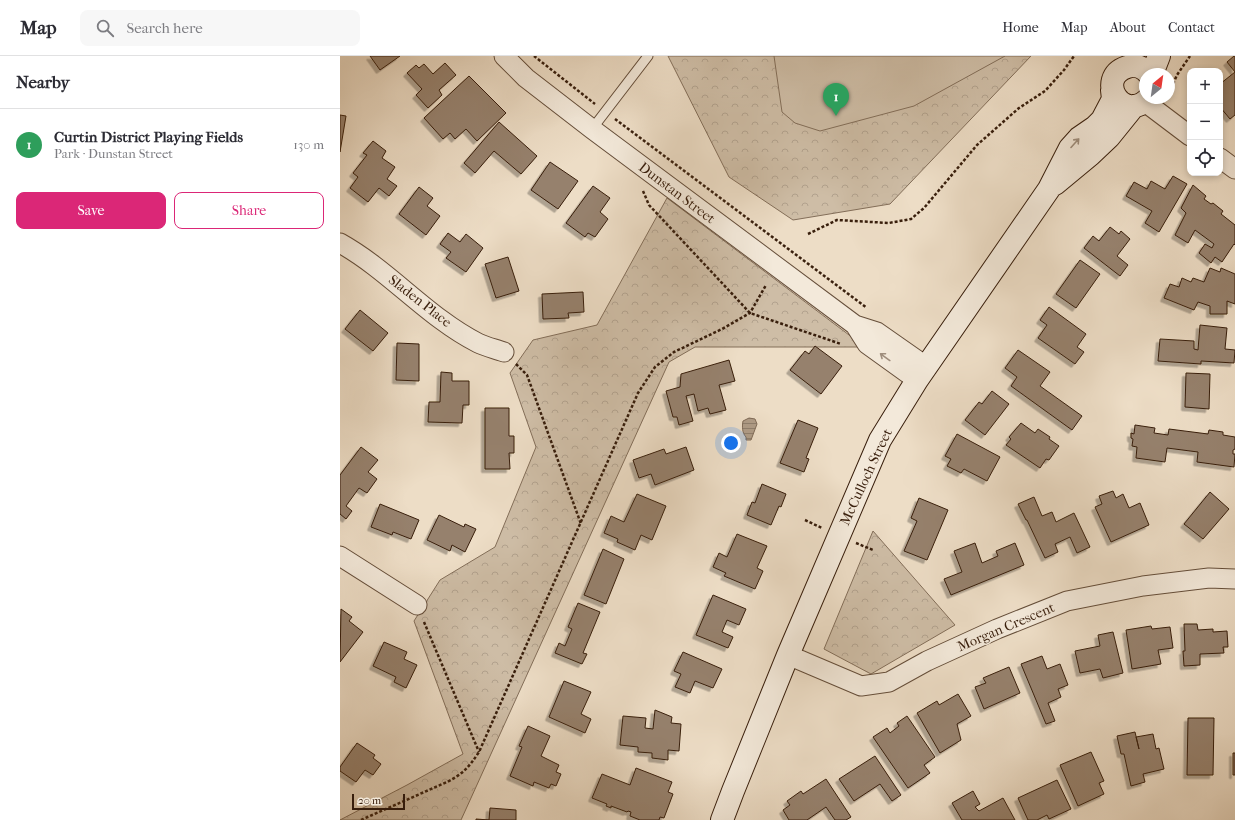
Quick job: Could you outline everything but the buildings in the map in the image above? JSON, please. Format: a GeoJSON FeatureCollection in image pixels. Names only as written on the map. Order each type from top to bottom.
{"type":"FeatureCollection","features":[{"type":"Feature","properties":{"kind":"main road"},"geometry":{"type":"LineString","coordinates":[[1154,68],[1159,56]]}},
{"type":"Feature","properties":{"kind":"main road","name":"McCulloch Street"},"geometry":{"type":"LineString","coordinates":[[722,820],[788,655],[880,440],[922,373],[1049,189],[1070,148],[1079,138],[1102,120],[1113,100],[1112,83],[1116,73],[1121,68],[1140,65]]}},
{"type":"Feature","properties":{"kind":"main road"},"geometry":{"type":"LineString","coordinates":[[1112,90],[1115,97],[1127,106],[1139,103]]}},
{"type":"Feature","properties":{"kind":"main road","name":"McCulloch Street"},"geometry":{"type":"LineString","coordinates":[[1049,189],[1090,156],[1140,104]]}},
{"type":"Feature","properties":{"kind":"main road","name":"McCulloch Street"},"geometry":{"type":"LineString","coordinates":[[717,820],[733,791]]}},
{"type":"Feature","properties":{"kind":"street","name":"Dunstan Street"},"geometry":{"type":"LineString","coordinates":[[504,56],[526,78],[592,129],[855,325],[877,332],[922,373]]}},
{"type":"Feature","properties":{"kind":"street"},"geometry":{"type":"LineString","coordinates":[[1145,104],[1187,134]]}},
{"type":"Feature","properties":{"kind":"street"},"geometry":{"type":"LineString","coordinates":[[1223,160],[1235,169]]}},
{"type":"Feature","properties":{"kind":"street","name":"Sladen Place"},"geometry":{"type":"LineString","coordinates":[[340,243],[358,253],[447,324],[479,344],[504,352]]}},
{"type":"Feature","properties":{"kind":"street"},"geometry":{"type":"LineString","coordinates":[[340,556],[417,605]]}},
{"type":"Feature","properties":{"kind":"street","name":"Morgan Crescent"},"geometry":{"type":"LineString","coordinates":[[788,655],[861,686],[889,682],[927,661],[976,638],[1067,601],[1143,586],[1209,578],[1235,579]]}},
{"type":"Feature","properties":{"kind":"lane"},"geometry":{"type":"LineString","coordinates":[[592,129],[648,56]]}},
{"type":"Feature","properties":{"kind":"path"},"geometry":{"type":"LineString","coordinates":[[534,56],[868,309]]}},
{"type":"Feature","properties":{"kind":"path"},"geometry":{"type":"LineString","coordinates":[[808,234],[837,220],[889,224],[911,219],[924,208],[977,145],[1018,108],[1046,91],[1074,56]]}},
{"type":"Feature","properties":{"kind":"path"},"geometry":{"type":"LineString","coordinates":[[1175,80],[1190,56]]}},
{"type":"Feature","properties":{"kind":"path"},"geometry":{"type":"LineString","coordinates":[[640,184],[649,205],[750,313],[841,344]]}},
{"type":"Feature","properties":{"kind":"path"},"geometry":{"type":"LineString","coordinates":[[361,820],[460,775],[470,766],[480,752],[638,393],[655,367],[674,352],[736,322],[750,313],[766,285]]}},
{"type":"Feature","properties":{"kind":"path"},"geometry":{"type":"LineString","coordinates":[[504,352],[527,375],[581,524]]}},
{"type":"Feature","properties":{"kind":"path"},"geometry":{"type":"LineString","coordinates":[[417,605],[480,752]]}},
{"type":"Feature","properties":{"kind":"green space"},"geometry":{"type":"Polygon","coordinates":[[[668,56],[1031,56],[890,204],[793,220],[729,177],[668,56]]]}},
{"type":"Feature","properties":{"kind":"green space"},"geometry":{"type":"Polygon","coordinates":[[[774,56],[1005,56],[914,106],[820,131],[795,123],[782,112],[774,56]]]}},
{"type":"Feature","properties":{"kind":"green space"},"geometry":{"type":"Polygon","coordinates":[[[667,198],[865,347],[695,347],[669,362],[461,820],[340,820],[463,754],[414,621],[440,580],[495,547],[536,447],[510,373],[533,340],[597,325],[667,198]]]}},
{"type":"Feature","properties":{"kind":"green space"},"geometry":{"type":"Polygon","coordinates":[[[873,531],[955,625],[871,674],[824,649],[873,531]]]}},
{"type":"Feature","properties":{"kind":"shaded area"},"geometry":{"type":"Polygon","coordinates":[[[749,418],[755,419],[757,424],[751,440],[746,440],[742,427],[743,421],[749,418]]]}},
{"type":"Feature","properties":{"kind":"place","name":"Curtin District Playing Fields"},"geometry":{"type":"Point","coordinates":[836,116]}}]}
